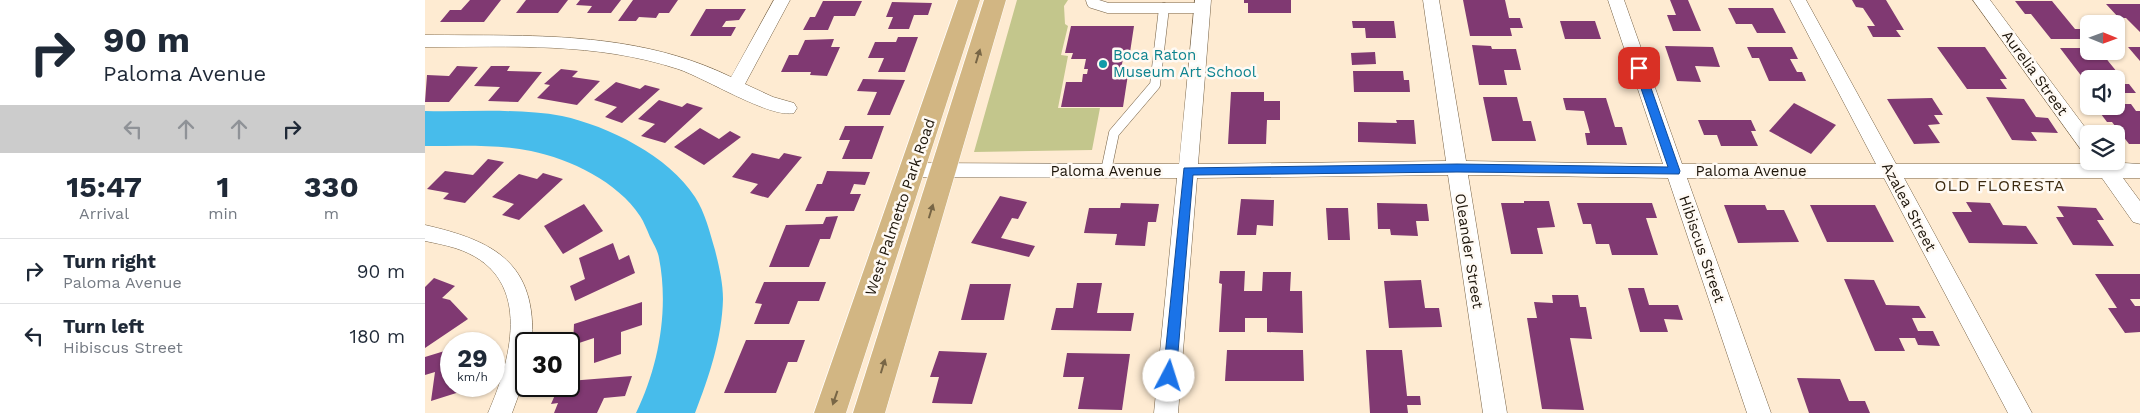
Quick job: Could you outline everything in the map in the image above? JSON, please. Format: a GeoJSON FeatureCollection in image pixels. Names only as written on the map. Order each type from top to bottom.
{"type":"FeatureCollection","features":[{"type":"Feature","properties":{"kind":"main road","name":"West Palmetto Park Road"},"geometry":{"type":"LineString","coordinates":[[830,413],[969,0]]}},
{"type":"Feature","properties":{"kind":"main road","name":"West Palmetto Park Road"},"geometry":{"type":"LineString","coordinates":[[869,413],[995,0]]}},
{"type":"Feature","properties":{"kind":"street"},"geometry":{"type":"LineString","coordinates":[[735,87],[782,0]]}},
{"type":"Feature","properties":{"kind":"street","name":"Oleander Street"},"geometry":{"type":"LineString","coordinates":[[1431,0],[1495,413]]}},
{"type":"Feature","properties":{"kind":"street","name":"Hibiscus Street"},"geometry":{"type":"LineString","coordinates":[[1616,0],[1759,413]]}},
{"type":"Feature","properties":{"kind":"street","name":"Azalea Street"},"geometry":{"type":"LineString","coordinates":[[1797,0],[2021,413]]}},
{"type":"Feature","properties":{"kind":"street","name":"Aurelia Street"},"geometry":{"type":"LineString","coordinates":[[1981,0],[2080,134]]}},
{"type":"Feature","properties":{"kind":"street"},"geometry":{"type":"LineString","coordinates":[[1166,413],[1203,4]]}},
{"type":"Feature","properties":{"kind":"street"},"geometry":{"type":"LineString","coordinates":[[425,41],[583,44],[623,49],[684,64],[767,104],[788,108]]}},
{"type":"Feature","properties":{"kind":"street","name":"Paloma Avenue"},"geometry":{"type":"LineString","coordinates":[[913,170],[1188,171],[1457,168],[1890,171],[2080,167]]}},
{"type":"Feature","properties":{"kind":"street","name":"Paloma Avenue"},"geometry":{"type":"LineString","coordinates":[[2125,169],[2140,171]]}},
{"type":"Feature","properties":{"kind":"street"},"geometry":{"type":"LineString","coordinates":[[2107,170],[2140,216]]}},
{"type":"Feature","properties":{"kind":"street"},"geometry":{"type":"LineString","coordinates":[[425,233],[463,242],[488,256],[507,275],[519,298],[524,327],[522,352],[515,379],[500,413]]}},
{"type":"Feature","properties":{"kind":"lane"},"geometry":{"type":"LineString","coordinates":[[1091,0],[1092,3],[1108,8],[1164,8],[1203,4]]}},
{"type":"Feature","properties":{"kind":"lane"},"geometry":{"type":"LineString","coordinates":[[1106,171],[1114,133],[1155,86],[1164,8]]}},
{"type":"Feature","properties":{"kind":"green space"},"geometry":{"type":"Polygon","coordinates":[[[1017,0],[1068,0],[1064,6],[1065,24],[1068,26],[1061,55],[1068,56],[1058,108],[1100,108],[1092,150],[974,152],[1017,0]]]}},
{"type":"Feature","properties":{"kind":"water"},"geometry":{"type":"Polygon","coordinates":[[[425,111],[528,112],[562,116],[599,127],[636,145],[670,168],[684,182],[699,203],[707,223],[718,262],[723,293],[722,314],[717,343],[710,371],[695,413],[636,413],[651,376],[656,357],[660,337],[663,297],[658,253],[641,218],[631,204],[592,174],[577,166],[546,155],[505,147],[425,146],[425,111]]]}},
{"type":"Feature","properties":{"kind":"building"},"geometry":{"type":"Polygon","coordinates":[[[470,0],[501,0],[484,22],[440,22],[450,10],[461,10],[470,0]]]}},
{"type":"Feature","properties":{"kind":"building"},"geometry":{"type":"Polygon","coordinates":[[[526,0],[568,0],[558,13],[516,13],[526,0]]]}},
{"type":"Feature","properties":{"kind":"building"},"geometry":{"type":"Polygon","coordinates":[[[580,0],[621,0],[611,13],[587,13],[592,6],[576,5],[580,0]]]}},
{"type":"Feature","properties":{"kind":"building"},"geometry":{"type":"Polygon","coordinates":[[[633,0],[678,0],[669,13],[659,13],[656,18],[639,17],[636,21],[618,21],[633,0]]]}},
{"type":"Feature","properties":{"kind":"building"},"geometry":{"type":"Polygon","coordinates":[[[1244,0],[1291,0],[1291,13],[1248,13],[1248,3],[1244,3],[1244,0]]]}},
{"type":"Feature","properties":{"kind":"building"},"geometry":{"type":"Polygon","coordinates":[[[1463,0],[1505,0],[1509,18],[1520,18],[1523,28],[1510,28],[1512,36],[1470,36],[1463,0]]]}},
{"type":"Feature","properties":{"kind":"building"},"geometry":{"type":"Polygon","coordinates":[[[1670,0],[1688,0],[1701,31],[1673,31],[1667,15],[1676,15],[1670,0]]]}},
{"type":"Feature","properties":{"kind":"building"},"geometry":{"type":"Polygon","coordinates":[[[1852,0],[1886,0],[1904,30],[1896,30],[1901,37],[1873,37],[1867,26],[1875,26],[1863,8],[1856,7],[1852,0]]]}},
{"type":"Feature","properties":{"kind":"building"},"geometry":{"type":"Polygon","coordinates":[[[823,1],[862,1],[855,16],[834,16],[828,30],[803,30],[810,17],[815,17],[823,1]]]}},
{"type":"Feature","properties":{"kind":"building"},"geometry":{"type":"Polygon","coordinates":[[[2015,1],[2052,1],[2075,29],[2080,29],[2080,39],[2051,39],[2031,14],[2025,14],[2015,1]]]}},
{"type":"Feature","properties":{"kind":"building"},"geometry":{"type":"Polygon","coordinates":[[[892,2],[932,3],[928,15],[914,15],[909,29],[888,29],[893,17],[886,17],[892,2]]]}},
{"type":"Feature","properties":{"kind":"building"},"geometry":{"type":"Polygon","coordinates":[[[2106,4],[2140,4],[2140,32],[2125,18],[2125,15],[2116,15],[2106,4]]]}},
{"type":"Feature","properties":{"kind":"building"},"geometry":{"type":"Polygon","coordinates":[[[1728,8],[1773,8],[1786,33],[1757,33],[1752,24],[1736,24],[1728,8]]]}},
{"type":"Feature","properties":{"kind":"building"},"geometry":{"type":"Polygon","coordinates":[[[706,9],[746,9],[739,20],[726,21],[722,27],[736,27],[731,36],[690,36],[706,9]]]}},
{"type":"Feature","properties":{"kind":"building"},"geometry":{"type":"Polygon","coordinates":[[[1352,21],[1394,21],[1396,38],[1366,38],[1365,28],[1353,28],[1352,21]]]}},
{"type":"Feature","properties":{"kind":"building"},"geometry":{"type":"Polygon","coordinates":[[[1560,21],[1595,21],[1601,39],[1565,39],[1560,21]]]}},
{"type":"Feature","properties":{"kind":"building","name":"Boca Raton Museum Art School"},"geometry":{"type":"Polygon","coordinates":[[[1071,26],[1134,26],[1129,59],[1123,59],[1121,69],[1129,68],[1123,107],[1061,107],[1066,82],[1082,82],[1083,74],[1087,74],[1088,69],[1084,69],[1086,59],[1071,59],[1073,53],[1065,53],[1071,26]]]}},
{"type":"Feature","properties":{"kind":"building"},"geometry":{"type":"Polygon","coordinates":[[[898,37],[918,37],[905,72],[878,72],[884,58],[868,58],[875,42],[896,42],[898,37]]]}},
{"type":"Feature","properties":{"kind":"building"},"geometry":{"type":"Polygon","coordinates":[[[834,39],[831,47],[840,47],[827,76],[810,75],[811,72],[781,72],[789,55],[798,55],[805,40],[834,39]]]}},
{"type":"Feature","properties":{"kind":"building"},"geometry":{"type":"Polygon","coordinates":[[[1472,45],[1491,46],[1492,49],[1516,49],[1521,70],[1504,70],[1507,85],[1479,85],[1472,45]]]}},
{"type":"Feature","properties":{"kind":"building"},"geometry":{"type":"Polygon","coordinates":[[[1665,46],[1713,47],[1720,67],[1695,66],[1701,82],[1677,81],[1665,46]]]}},
{"type":"Feature","properties":{"kind":"building"},"geometry":{"type":"Polygon","coordinates":[[[1747,47],[1792,47],[1798,59],[1790,59],[1797,72],[1802,72],[1806,81],[1769,81],[1759,58],[1752,58],[1747,47]]]}},
{"type":"Feature","properties":{"kind":"building"},"geometry":{"type":"Polygon","coordinates":[[[1937,47],[1985,47],[2007,79],[2000,79],[2007,89],[1967,89],[1937,47]]]}},
{"type":"Feature","properties":{"kind":"building"},"geometry":{"type":"Polygon","coordinates":[[[2128,47],[2140,47],[2140,61],[2128,47]]]}},
{"type":"Feature","properties":{"kind":"building"},"geometry":{"type":"Polygon","coordinates":[[[2060,48],[2080,48],[2080,60],[2107,60],[2115,70],[2080,70],[2080,74],[2060,48]]]}},
{"type":"Feature","properties":{"kind":"building"},"geometry":{"type":"Polygon","coordinates":[[[1375,52],[1376,64],[1352,65],[1351,53],[1375,52]]]}},
{"type":"Feature","properties":{"kind":"building"},"geometry":{"type":"Polygon","coordinates":[[[457,66],[478,67],[449,102],[425,102],[427,75],[449,76],[457,66]]]}},
{"type":"Feature","properties":{"kind":"building"},"geometry":{"type":"Polygon","coordinates":[[[491,66],[510,66],[507,71],[542,72],[518,102],[488,101],[500,87],[474,86],[491,66]]]}},
{"type":"Feature","properties":{"kind":"building"},"geometry":{"type":"Polygon","coordinates":[[[561,69],[578,71],[572,77],[600,81],[577,105],[537,98],[550,85],[544,84],[561,69]]]}},
{"type":"Feature","properties":{"kind":"building"},"geometry":{"type":"Polygon","coordinates":[[[1353,71],[1403,71],[1404,80],[1409,80],[1410,92],[1354,92],[1353,71]]]}},
{"type":"Feature","properties":{"kind":"building"},"geometry":{"type":"Polygon","coordinates":[[[863,79],[905,80],[890,115],[867,115],[877,92],[857,91],[863,79]]]}},
{"type":"Feature","properties":{"kind":"building"},"geometry":{"type":"Polygon","coordinates":[[[616,82],[640,89],[645,85],[660,89],[622,123],[605,117],[617,107],[594,100],[616,82]]]}},
{"type":"Feature","properties":{"kind":"building"},"geometry":{"type":"Polygon","coordinates":[[[2125,84],[2129,84],[2136,93],[2125,93],[2125,84]]]}},
{"type":"Feature","properties":{"kind":"building"},"geometry":{"type":"Polygon","coordinates":[[[1231,92],[1264,92],[1264,101],[1280,101],[1280,120],[1267,120],[1266,144],[1228,144],[1231,92]]]}},
{"type":"Feature","properties":{"kind":"building"},"geometry":{"type":"Polygon","coordinates":[[[1483,97],[1517,97],[1523,121],[1531,121],[1536,141],[1492,141],[1483,97]]]}},
{"type":"Feature","properties":{"kind":"building"},"geometry":{"type":"Polygon","coordinates":[[[1986,97],[2024,99],[2036,117],[2048,118],[2058,133],[2031,132],[2037,141],[2012,140],[1986,97]]]}},
{"type":"Feature","properties":{"kind":"building"},"geometry":{"type":"Polygon","coordinates":[[[1563,98],[1606,98],[1615,127],[1622,127],[1627,145],[1587,145],[1585,133],[1590,133],[1584,111],[1566,110],[1563,98]]]}},
{"type":"Feature","properties":{"kind":"building"},"geometry":{"type":"Polygon","coordinates":[[[1932,98],[1943,115],[1934,115],[1940,124],[1928,125],[1940,143],[1914,144],[1887,99],[1932,98]]]}},
{"type":"Feature","properties":{"kind":"building"},"geometry":{"type":"Polygon","coordinates":[[[659,100],[682,107],[687,103],[703,108],[665,143],[641,136],[655,124],[638,119],[659,100]]]}},
{"type":"Feature","properties":{"kind":"building"},"geometry":{"type":"Polygon","coordinates":[[[1794,103],[1836,125],[1811,154],[1769,131],[1794,103]]]}},
{"type":"Feature","properties":{"kind":"building"},"geometry":{"type":"Polygon","coordinates":[[[2125,104],[2131,104],[2136,111],[2140,111],[2140,144],[2129,144],[2125,139],[2125,125],[2114,125],[2112,122],[2107,122],[2102,115],[2125,115],[2125,104]]]}},
{"type":"Feature","properties":{"kind":"building"},"geometry":{"type":"Polygon","coordinates":[[[1396,120],[1414,120],[1416,144],[1358,142],[1358,122],[1397,123],[1396,120]]]}},
{"type":"Feature","properties":{"kind":"building"},"geometry":{"type":"Polygon","coordinates":[[[1698,120],[1751,120],[1756,131],[1751,131],[1758,146],[1721,146],[1717,135],[1704,135],[1698,120]]]}},
{"type":"Feature","properties":{"kind":"building"},"geometry":{"type":"Polygon","coordinates":[[[845,126],[884,126],[872,159],[842,159],[850,140],[839,140],[845,126]]]}},
{"type":"Feature","properties":{"kind":"building"},"geometry":{"type":"Polygon","coordinates":[[[700,128],[719,139],[730,131],[741,137],[704,165],[674,147],[700,128]]]}},
{"type":"Feature","properties":{"kind":"building"},"geometry":{"type":"Polygon","coordinates":[[[752,153],[779,159],[784,153],[802,157],[768,198],[750,193],[758,184],[732,177],[752,153]]]}},
{"type":"Feature","properties":{"kind":"building"},"geometry":{"type":"Polygon","coordinates":[[[488,159],[504,162],[465,203],[443,199],[449,193],[427,189],[445,171],[473,175],[488,159]]]}},
{"type":"Feature","properties":{"kind":"building"},"geometry":{"type":"Polygon","coordinates":[[[827,171],[870,172],[865,185],[854,184],[850,194],[861,194],[854,211],[805,211],[817,184],[822,184],[827,171]]]}},
{"type":"Feature","properties":{"kind":"building"},"geometry":{"type":"Polygon","coordinates":[[[543,173],[563,179],[519,220],[502,215],[514,204],[492,197],[519,174],[537,179],[543,173]]]}},
{"type":"Feature","properties":{"kind":"building"},"geometry":{"type":"Polygon","coordinates":[[[1000,196],[1027,202],[1018,219],[1012,218],[1001,238],[1035,246],[1029,257],[971,243],[1000,196]]]}},
{"type":"Feature","properties":{"kind":"building"},"geometry":{"type":"Polygon","coordinates":[[[1241,199],[1274,200],[1273,226],[1257,225],[1256,235],[1237,235],[1241,199]]]}},
{"type":"Feature","properties":{"kind":"building"},"geometry":{"type":"Polygon","coordinates":[[[1524,201],[1549,201],[1555,227],[1537,228],[1543,254],[1511,254],[1501,203],[1524,203],[1524,201]]]}},
{"type":"Feature","properties":{"kind":"building"},"geometry":{"type":"Polygon","coordinates":[[[1966,202],[1990,203],[2003,225],[2026,226],[2038,244],[1969,243],[1952,212],[1972,212],[1966,202]]]}},
{"type":"Feature","properties":{"kind":"building"},"geometry":{"type":"Polygon","coordinates":[[[1121,203],[1159,204],[1156,222],[1148,222],[1145,246],[1115,245],[1117,234],[1084,233],[1089,208],[1120,208],[1121,203]]]}},
{"type":"Feature","properties":{"kind":"building"},"geometry":{"type":"Polygon","coordinates":[[[1377,203],[1427,204],[1429,221],[1416,221],[1418,236],[1391,235],[1390,229],[1378,229],[1377,203]]]}},
{"type":"Feature","properties":{"kind":"building"},"geometry":{"type":"Polygon","coordinates":[[[1577,203],[1652,203],[1657,218],[1646,218],[1658,255],[1612,255],[1609,244],[1596,244],[1591,224],[1583,224],[1577,203]]]}},
{"type":"Feature","properties":{"kind":"building"},"geometry":{"type":"Polygon","coordinates":[[[584,204],[603,231],[563,254],[544,226],[584,204]]]}},
{"type":"Feature","properties":{"kind":"building"},"geometry":{"type":"Polygon","coordinates":[[[1724,205],[1765,205],[1767,210],[1784,210],[1799,242],[1738,243],[1724,205]]]}},
{"type":"Feature","properties":{"kind":"building"},"geometry":{"type":"Polygon","coordinates":[[[1810,205],[1875,205],[1894,242],[1827,242],[1810,205]]]}},
{"type":"Feature","properties":{"kind":"building"},"geometry":{"type":"Polygon","coordinates":[[[2057,206],[2096,208],[2104,220],[2097,220],[2114,246],[2073,245],[2056,217],[2064,217],[2057,206]]]}},
{"type":"Feature","properties":{"kind":"building"},"geometry":{"type":"Polygon","coordinates":[[[1326,208],[1348,208],[1350,240],[1328,240],[1326,208]]]}},
{"type":"Feature","properties":{"kind":"building"},"geometry":{"type":"Polygon","coordinates":[[[838,216],[830,239],[820,239],[809,267],[769,267],[786,225],[823,224],[826,217],[838,216]]]}},
{"type":"Feature","properties":{"kind":"building"},"geometry":{"type":"Polygon","coordinates":[[[613,243],[619,260],[629,255],[635,273],[575,301],[570,286],[585,279],[579,258],[613,243]]]}},
{"type":"Feature","properties":{"kind":"building"},"geometry":{"type":"Polygon","coordinates":[[[1220,271],[1245,271],[1244,291],[1262,291],[1263,272],[1291,272],[1290,291],[1302,291],[1303,333],[1267,332],[1267,318],[1245,318],[1245,332],[1219,332],[1222,284],[1219,283],[1220,271]]]}},
{"type":"Feature","properties":{"kind":"building"},"geometry":{"type":"Polygon","coordinates":[[[2095,274],[2140,274],[2140,299],[2130,299],[2135,306],[2140,306],[2140,332],[2125,333],[2108,308],[2117,308],[2095,274]]]}},
{"type":"Feature","properties":{"kind":"building"},"geometry":{"type":"Polygon","coordinates":[[[434,278],[455,286],[442,298],[450,300],[468,319],[449,332],[440,332],[440,338],[425,348],[425,287],[434,278]]]}},
{"type":"Feature","properties":{"kind":"building"},"geometry":{"type":"Polygon","coordinates":[[[1844,279],[1874,280],[1886,305],[1919,306],[1926,318],[1912,318],[1918,331],[1933,331],[1940,346],[1918,345],[1915,338],[1899,338],[1905,351],[1875,351],[1844,279]]]}},
{"type":"Feature","properties":{"kind":"building"},"geometry":{"type":"Polygon","coordinates":[[[1421,280],[1425,308],[1439,308],[1442,327],[1389,328],[1384,281],[1421,280]]]}},
{"type":"Feature","properties":{"kind":"building"},"geometry":{"type":"Polygon","coordinates":[[[764,282],[826,282],[819,301],[798,301],[789,324],[754,324],[762,304],[755,303],[764,282]]]}},
{"type":"Feature","properties":{"kind":"building"},"geometry":{"type":"Polygon","coordinates":[[[1077,283],[1102,283],[1097,313],[1134,313],[1131,331],[1051,330],[1056,308],[1073,308],[1077,283]]]}},
{"type":"Feature","properties":{"kind":"building"},"geometry":{"type":"Polygon","coordinates":[[[970,284],[1011,284],[1004,320],[961,320],[970,284]]]}},
{"type":"Feature","properties":{"kind":"building"},"geometry":{"type":"Polygon","coordinates":[[[1628,288],[1644,288],[1649,305],[1678,305],[1683,320],[1664,319],[1668,332],[1640,332],[1628,288]]]}},
{"type":"Feature","properties":{"kind":"building"},"geometry":{"type":"Polygon","coordinates":[[[1552,295],[1578,295],[1580,307],[1586,307],[1592,339],[1570,338],[1584,410],[1542,409],[1527,318],[1537,318],[1534,302],[1553,303],[1552,295]]]}},
{"type":"Feature","properties":{"kind":"building"},"geometry":{"type":"Polygon","coordinates":[[[642,302],[642,325],[621,332],[621,354],[594,363],[594,338],[580,343],[580,332],[574,332],[574,324],[642,302]]]}},
{"type":"Feature","properties":{"kind":"building"},"geometry":{"type":"Polygon","coordinates":[[[746,340],[805,340],[797,362],[788,362],[776,393],[724,393],[746,340]]]}},
{"type":"Feature","properties":{"kind":"building"},"geometry":{"type":"Polygon","coordinates":[[[1227,350],[1303,350],[1304,381],[1225,381],[1227,350]]]}},
{"type":"Feature","properties":{"kind":"building"},"geometry":{"type":"Polygon","coordinates":[[[1366,350],[1402,350],[1407,396],[1420,396],[1421,405],[1407,405],[1408,413],[1370,413],[1366,350]]]}},
{"type":"Feature","properties":{"kind":"building"},"geometry":{"type":"Polygon","coordinates":[[[939,351],[987,353],[972,404],[932,403],[939,377],[930,377],[939,351]]]}},
{"type":"Feature","properties":{"kind":"building"},"geometry":{"type":"Polygon","coordinates":[[[440,352],[440,397],[444,397],[431,401],[435,372],[425,375],[425,357],[440,352]]]}},
{"type":"Feature","properties":{"kind":"building"},"geometry":{"type":"Polygon","coordinates":[[[1067,353],[1130,354],[1122,410],[1078,409],[1084,377],[1063,377],[1067,353]]]}},
{"type":"Feature","properties":{"kind":"building"},"geometry":{"type":"Polygon","coordinates":[[[632,376],[625,396],[604,398],[597,413],[554,413],[558,403],[551,404],[554,397],[580,397],[580,380],[632,376]]]}},
{"type":"Feature","properties":{"kind":"building"},"geometry":{"type":"Polygon","coordinates":[[[1797,378],[1840,379],[1849,401],[1865,401],[1870,413],[1809,413],[1797,378]]]}},
{"type":"Feature","properties":{"kind":"place","name":"Boca Raton Museum Art School"},"geometry":{"type":"Point","coordinates":[1103,64]}},
{"type":"Feature","properties":{"kind":"district","name":"OLD FLORESTA"},"geometry":{"type":"Point","coordinates":[2000,185]}},
{"type":"Feature","properties":{"kind":"route"},"geometry":{"type":"LineString","coordinates":[[1169,376],[1188,171],[1457,168],[1675,171],[1639,68]]}}]}
